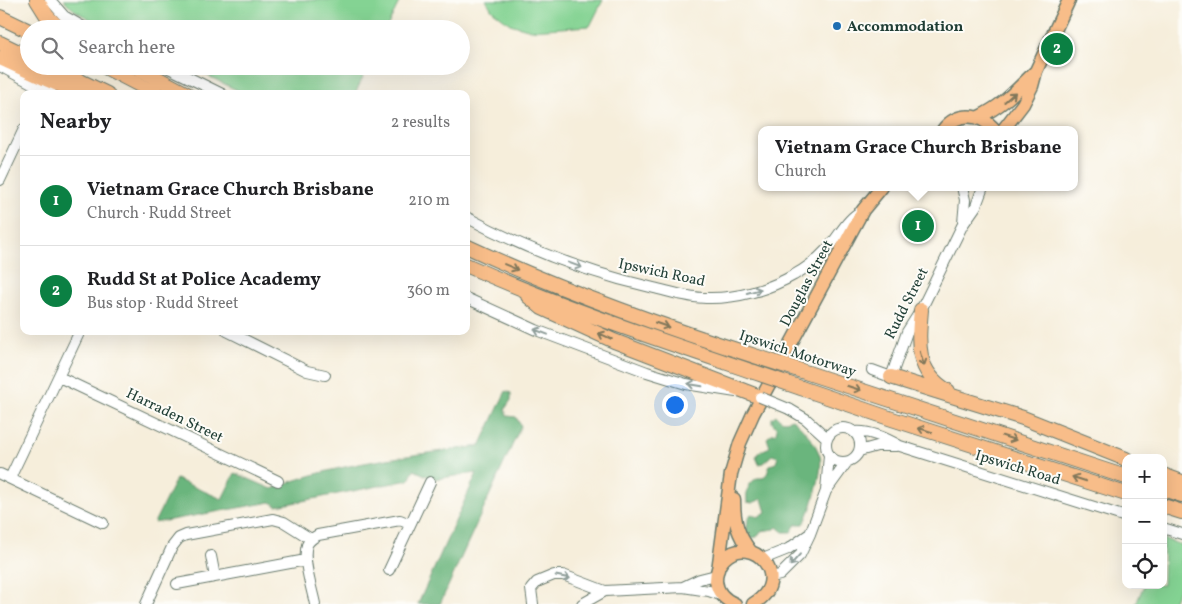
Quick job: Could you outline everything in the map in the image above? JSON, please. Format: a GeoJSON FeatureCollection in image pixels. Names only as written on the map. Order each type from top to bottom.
{"type":"FeatureCollection","features":[{"type":"Feature","properties":{"kind":"highway"},"geometry":{"type":"LineString","coordinates":[[37,0],[51,20]]}},
{"type":"Feature","properties":{"kind":"highway"},"geometry":{"type":"LineString","coordinates":[[0,17],[20,27]]}},
{"type":"Feature","properties":{"kind":"highway"},"geometry":{"type":"LineString","coordinates":[[0,43],[20,53]]}},
{"type":"Feature","properties":{"kind":"highway"},"geometry":{"type":"LineString","coordinates":[[0,58],[20,67]]}},
{"type":"Feature","properties":{"kind":"highway"},"geometry":{"type":"LineString","coordinates":[[37,75],[72,90]]}},
{"type":"Feature","properties":{"kind":"highway"},"geometry":{"type":"LineString","coordinates":[[68,75],[99,90]]}},
{"type":"Feature","properties":{"kind":"highway"},"geometry":{"type":"LineString","coordinates":[[120,75],[149,90]]}},
{"type":"Feature","properties":{"kind":"highway"},"geometry":{"type":"LineString","coordinates":[[151,75],[179,90]]}},
{"type":"Feature","properties":{"kind":"highway","name":"Ipswich Motorway"},"geometry":{"type":"LineString","coordinates":[[470,248],[600,303],[761,358],[1122,476]]}},
{"type":"Feature","properties":{"kind":"highway","name":"Ipswich Motorway"},"geometry":{"type":"LineString","coordinates":[[470,267],[610,322],[754,372],[1122,493]]}},
{"type":"Feature","properties":{"kind":"highway"},"geometry":{"type":"LineString","coordinates":[[518,287],[542,308],[656,358],[760,397]]}},
{"type":"Feature","properties":{"kind":"highway"},"geometry":{"type":"LineString","coordinates":[[922,310],[919,341],[922,362],[935,381],[958,397]]}},
{"type":"Feature","properties":{"kind":"highway"},"geometry":{"type":"LineString","coordinates":[[891,377],[1023,418],[1122,457]]}},
{"type":"Feature","properties":{"kind":"highway"},"geometry":{"type":"LineString","coordinates":[[1167,476],[1182,482]]}},
{"type":"Feature","properties":{"kind":"highway"},"geometry":{"type":"LineString","coordinates":[[1167,490],[1182,495]]}},
{"type":"Feature","properties":{"kind":"highway"},"geometry":{"type":"LineString","coordinates":[[1167,507],[1182,512]]}},
{"type":"Feature","properties":{"kind":"main road"},"geometry":{"type":"LineString","coordinates":[[1006,126],[1023,104],[1032,86],[1036,71],[1069,0]]}},
{"type":"Feature","properties":{"kind":"main road"},"geometry":{"type":"LineString","coordinates":[[979,117],[1001,105],[1036,71]]}},
{"type":"Feature","properties":{"kind":"main road"},"geometry":{"type":"LineString","coordinates":[[947,126],[951,121],[969,115],[979,117],[992,126]]}},
{"type":"Feature","properties":{"kind":"main road","name":"Douglas Street"},"geometry":{"type":"LineString","coordinates":[[717,572],[731,474],[740,442],[863,210],[879,191]]}},
{"type":"Feature","properties":{"kind":"main road","name":"Douglas Street"},"geometry":{"type":"LineString","coordinates":[[750,552],[738,532],[734,516],[734,500],[738,476],[746,445],[860,229],[874,205],[888,191]]}},
{"type":"Feature","properties":{"kind":"main road"},"geometry":{"type":"LineString","coordinates":[[735,604],[723,596],[716,583],[717,572],[720,563],[730,554],[744,551],[763,559],[771,577],[765,599],[753,604]]}},
{"type":"Feature","properties":{"kind":"street"},"geometry":{"type":"LineString","coordinates":[[50,0],[64,16],[71,20]]}},
{"type":"Feature","properties":{"kind":"street"},"geometry":{"type":"LineString","coordinates":[[0,66],[26,84],[30,90]]}},
{"type":"Feature","properties":{"kind":"street"},"geometry":{"type":"LineString","coordinates":[[14,75],[44,90]]}},
{"type":"Feature","properties":{"kind":"street"},"geometry":{"type":"LineString","coordinates":[[183,75],[214,90]]}},
{"type":"Feature","properties":{"kind":"street"},"geometry":{"type":"LineString","coordinates":[[0,180],[20,138]]}},
{"type":"Feature","properties":{"kind":"street","name":"Rudd Street"},"geometry":{"type":"LineString","coordinates":[[962,226],[965,200],[963,191]]}},
{"type":"Feature","properties":{"kind":"street","name":"Rudd Street"},"geometry":{"type":"LineString","coordinates":[[891,377],[905,336],[922,310],[962,226],[976,206],[982,191]]}},
{"type":"Feature","properties":{"kind":"street","name":"Ipswich Road"},"geometry":{"type":"LineString","coordinates":[[470,219],[531,248],[580,267],[623,281],[682,295],[706,298],[755,292],[795,275],[829,247],[854,215],[863,210]]}},
{"type":"Feature","properties":{"kind":"street"},"geometry":{"type":"LineString","coordinates":[[470,300],[536,330],[654,374],[686,384],[743,392]]}},
{"type":"Feature","properties":{"kind":"street"},"geometry":{"type":"LineString","coordinates":[[10,478],[78,335]]}},
{"type":"Feature","properties":{"kind":"street"},"geometry":{"type":"LineString","coordinates":[[235,335],[307,370],[325,375]]}},
{"type":"Feature","properties":{"kind":"street"},"geometry":{"type":"LineString","coordinates":[[872,370],[891,377]]}},
{"type":"Feature","properties":{"kind":"street","name":"Harraden Street"},"geometry":{"type":"LineString","coordinates":[[59,377],[278,481]]}},
{"type":"Feature","properties":{"kind":"street"},"geometry":{"type":"LineString","coordinates":[[760,397],[790,409],[806,419],[827,438]]}},
{"type":"Feature","properties":{"kind":"street"},"geometry":{"type":"LineString","coordinates":[[771,577],[780,575],[800,555],[826,491],[847,462],[857,456],[860,441],[854,432],[850,430],[840,428],[827,438],[826,446],[829,455],[826,491]]}},
{"type":"Feature","properties":{"kind":"street","name":"Ipswich Road"},"geometry":{"type":"LineString","coordinates":[[854,432],[861,431],[879,436],[900,446],[1122,516]]}},
{"type":"Feature","properties":{"kind":"street","name":"Ipswich Road"},"geometry":{"type":"LineString","coordinates":[[859,451],[887,445],[900,446]]}},
{"type":"Feature","properties":{"kind":"street"},"geometry":{"type":"LineString","coordinates":[[829,455],[837,461],[847,462]]}},
{"type":"Feature","properties":{"kind":"street"},"geometry":{"type":"LineString","coordinates":[[0,474],[103,523]]}},
{"type":"Feature","properties":{"kind":"street"},"geometry":{"type":"LineString","coordinates":[[388,570],[430,482]]}},
{"type":"Feature","properties":{"kind":"street"},"geometry":{"type":"LineString","coordinates":[[146,604],[172,547],[176,541],[186,535],[273,519],[284,522],[311,538]]}},
{"type":"Feature","properties":{"kind":"street"},"geometry":{"type":"LineString","coordinates":[[315,604],[306,560],[307,544],[311,538],[318,535],[400,520],[410,524]]}},
{"type":"Feature","properties":{"kind":"street"},"geometry":{"type":"LineString","coordinates":[[1167,529],[1182,534]]}},
{"type":"Feature","properties":{"kind":"street"},"geometry":{"type":"LineString","coordinates":[[763,559],[788,549],[810,534]]}},
{"type":"Feature","properties":{"kind":"street"},"geometry":{"type":"LineString","coordinates":[[211,556],[216,577]]}},
{"type":"Feature","properties":{"kind":"street"},"geometry":{"type":"LineString","coordinates":[[177,584],[306,560]]}},
{"type":"Feature","properties":{"kind":"street"},"geometry":{"type":"LineString","coordinates":[[682,587],[717,572]]}},
{"type":"Feature","properties":{"kind":"street"},"geometry":{"type":"LineString","coordinates":[[533,604],[532,589],[537,582],[554,575],[563,576],[605,591],[682,587],[709,591],[723,596]]}},
{"type":"Feature","properties":{"kind":"street"},"geometry":{"type":"LineString","coordinates":[[582,604],[605,591]]}},
{"type":"Feature","properties":{"kind":"green space"},"geometry":{"type":"Polygon","coordinates":[[[64,0],[400,0],[390,20],[93,20],[68,5],[64,0]]]}},
{"type":"Feature","properties":{"kind":"green space"},"geometry":{"type":"Polygon","coordinates":[[[486,0],[603,0],[590,26],[531,30],[510,24],[492,10],[486,0]]]}},
{"type":"Feature","properties":{"kind":"green space"},"geometry":{"type":"Polygon","coordinates":[[[206,75],[364,75],[357,90],[237,90],[206,75]]]}},
{"type":"Feature","properties":{"kind":"green space"},"geometry":{"type":"Polygon","coordinates":[[[506,391],[511,393],[511,400],[505,409],[507,416],[516,417],[521,426],[440,604],[418,604],[477,473],[434,479],[414,470],[409,480],[277,506],[271,502],[154,523],[176,479],[222,499],[235,473],[272,489],[322,472],[348,466],[480,446],[506,391]]]}},
{"type":"Feature","properties":{"kind":"green space"},"geometry":{"type":"Polygon","coordinates":[[[776,415],[783,421],[792,419],[805,431],[812,441],[820,456],[819,481],[804,524],[796,524],[791,532],[783,532],[777,527],[761,531],[757,537],[751,538],[746,534],[748,519],[751,514],[758,517],[766,512],[762,499],[752,503],[747,502],[747,491],[757,478],[762,478],[767,474],[770,465],[776,463],[778,457],[772,455],[759,464],[756,457],[759,452],[770,447],[767,438],[776,433],[777,428],[772,423],[772,418],[776,415]]]}},
{"type":"Feature","properties":{"kind":"green space"},"geometry":{"type":"Polygon","coordinates":[[[1167,540],[1182,545],[1182,583],[1172,604],[1136,604],[1142,589],[1167,589],[1167,540]]]}},
{"type":"Feature","properties":{"kind":"place","name":"Accommodation"},"geometry":{"type":"Point","coordinates":[837,26]}},
{"type":"Feature","properties":{"kind":"place","name":"Rudd St at Police Academy"},"geometry":{"type":"Point","coordinates":[1057,49]}},
{"type":"Feature","properties":{"kind":"place","name":"Vietnam Grace Church Brisbane"},"geometry":{"type":"Point","coordinates":[918,226]}}]}
